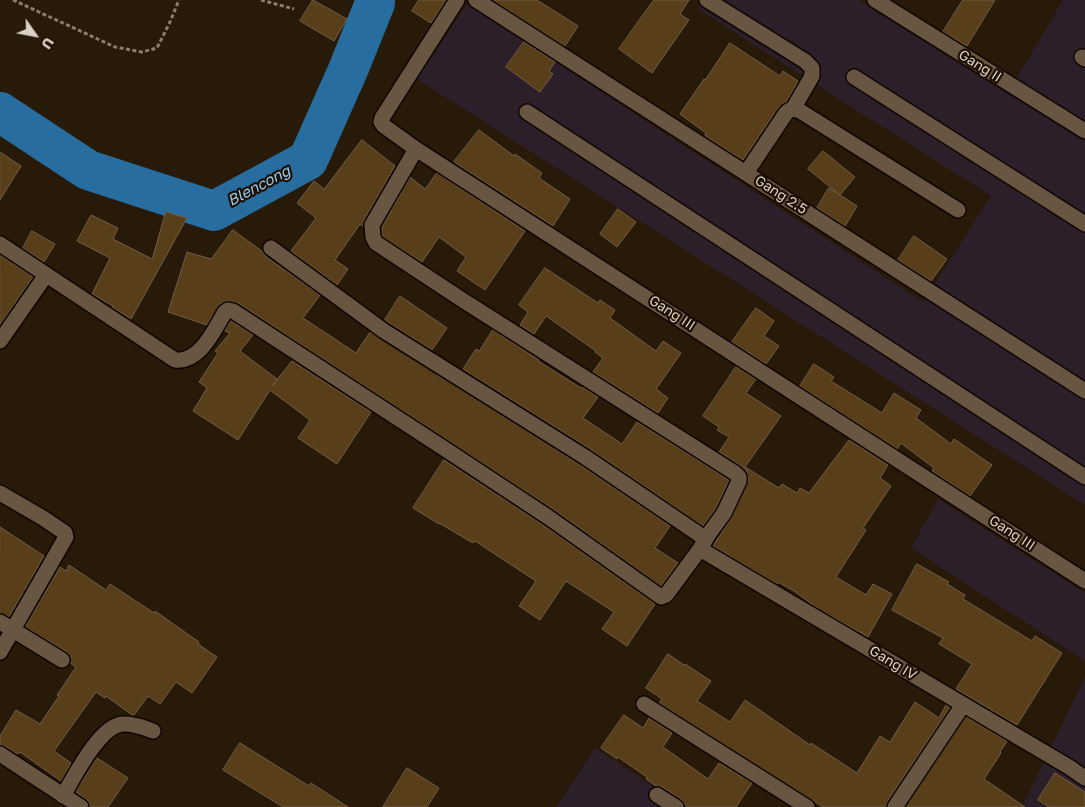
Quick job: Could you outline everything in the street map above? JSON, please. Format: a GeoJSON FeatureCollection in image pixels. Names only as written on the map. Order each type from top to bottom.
{"type":"FeatureCollection","features":[{"type":"Feature","properties":{"kind":"street","name":"Gang III"},"geometry":{"type":"LineString","coordinates":[[457,0],[382,118],[381,122],[384,126],[416,149],[1085,581]]}},
{"type":"Feature","properties":{"kind":"street","name":"Gang 2.5"},"geometry":{"type":"LineString","coordinates":[[476,0],[1085,391]]}},
{"type":"Feature","properties":{"kind":"street"},"geometry":{"type":"LineString","coordinates":[[707,0],[804,60],[812,68],[812,76],[793,108],[786,112],[746,173]]}},
{"type":"Feature","properties":{"kind":"street","name":"Gang II"},"geometry":{"type":"LineString","coordinates":[[875,0],[1085,131]]}},
{"type":"Feature","properties":{"kind":"street"},"geometry":{"type":"LineString","coordinates":[[854,77],[1085,224]]}},
{"type":"Feature","properties":{"kind":"street"},"geometry":{"type":"LineString","coordinates":[[793,108],[958,210]]}},
{"type":"Feature","properties":{"kind":"street"},"geometry":{"type":"LineString","coordinates":[[527,112],[1085,477]]}},
{"type":"Feature","properties":{"kind":"street"},"geometry":{"type":"LineString","coordinates":[[0,244],[175,360],[187,358],[202,349],[225,312],[228,310],[232,311],[448,450],[548,517],[661,597],[666,595],[724,513],[739,481],[739,477],[376,243],[372,234],[372,225],[416,149]]}},
{"type":"Feature","properties":{"kind":"street","name":"Gang IV"},"geometry":{"type":"LineString","coordinates":[[271,248],[384,331],[586,457],[703,544],[1085,778]]}},
{"type":"Feature","properties":{"kind":"street"},"geometry":{"type":"LineString","coordinates":[[0,341],[46,275]]}},
{"type":"Feature","properties":{"kind":"street"},"geometry":{"type":"LineString","coordinates":[[0,493],[43,518],[65,534],[66,537],[0,652]]}},
{"type":"Feature","properties":{"kind":"street"},"geometry":{"type":"LineString","coordinates":[[0,622],[62,660]]}},
{"type":"Feature","properties":{"kind":"street"},"geometry":{"type":"LineString","coordinates":[[644,704],[807,807]]}},
{"type":"Feature","properties":{"kind":"street"},"geometry":{"type":"LineString","coordinates":[[895,807],[963,705]]}},
{"type":"Feature","properties":{"kind":"street"},"geometry":{"type":"LineString","coordinates":[[63,796],[89,752],[109,730],[122,724],[134,724],[153,731]]}},
{"type":"Feature","properties":{"kind":"street"},"geometry":{"type":"LineString","coordinates":[[0,754],[81,807]]}},
{"type":"Feature","properties":{"kind":"street"},"geometry":{"type":"LineString","coordinates":[[657,796],[676,807]]}},
{"type":"Feature","properties":{"kind":"path"},"geometry":{"type":"LineString","coordinates":[[13,0],[114,47],[142,52],[157,48],[179,0]]}},
{"type":"Feature","properties":{"kind":"path"},"geometry":{"type":"LineString","coordinates":[[261,0],[294,9]]}},
{"type":"Feature","properties":{"kind":"shaded area"},"geometry":{"type":"Polygon","coordinates":[[[704,0],[859,0],[1008,93],[1063,0],[1085,0],[1085,505],[417,79],[467,4],[923,302],[991,196],[698,9],[704,0]]]}},
{"type":"Feature","properties":{"kind":"shaded area"},"geometry":{"type":"Polygon","coordinates":[[[938,499],[1085,593],[1085,661],[911,548],[938,499]]]}},
{"type":"Feature","properties":{"kind":"shaded area"},"geometry":{"type":"Polygon","coordinates":[[[1085,677],[1085,807],[1022,807],[1085,677]]]}},
{"type":"Feature","properties":{"kind":"shaded area"},"geometry":{"type":"Polygon","coordinates":[[[595,748],[684,807],[556,807],[595,748]]]}},
{"type":"Feature","properties":{"kind":"building"},"geometry":{"type":"Polygon","coordinates":[[[313,0],[347,19],[334,41],[300,21],[313,0]]]}},
{"type":"Feature","properties":{"kind":"building"},"geometry":{"type":"Polygon","coordinates":[[[419,0],[446,0],[431,23],[412,11],[419,0]]]}},
{"type":"Feature","properties":{"kind":"building"},"geometry":{"type":"Polygon","coordinates":[[[493,0],[537,0],[578,26],[565,46],[493,0]]]}},
{"type":"Feature","properties":{"kind":"building"},"geometry":{"type":"Polygon","coordinates":[[[654,0],[689,0],[680,14],[689,20],[652,73],[619,49],[654,0]]]}},
{"type":"Feature","properties":{"kind":"building"},"geometry":{"type":"Polygon","coordinates":[[[963,0],[995,0],[967,46],[943,32],[963,0]]]}},
{"type":"Feature","properties":{"kind":"building"},"geometry":{"type":"Polygon","coordinates":[[[524,42],[555,62],[549,71],[553,74],[540,92],[506,67],[524,42]]]}},
{"type":"Feature","properties":{"kind":"building"},"geometry":{"type":"Polygon","coordinates":[[[730,43],[780,76],[783,71],[798,81],[787,101],[778,108],[743,160],[705,136],[706,133],[680,114],[730,43]]]}},
{"type":"Feature","properties":{"kind":"building"},"geometry":{"type":"Polygon","coordinates":[[[479,130],[514,156],[515,154],[542,173],[539,178],[570,199],[553,226],[454,162],[479,130]]]}},
{"type":"Feature","properties":{"kind":"building"},"geometry":{"type":"Polygon","coordinates":[[[362,140],[395,166],[364,220],[363,226],[360,224],[335,260],[348,269],[337,285],[291,251],[316,218],[297,203],[314,181],[324,189],[362,140]]]}},
{"type":"Feature","properties":{"kind":"building"},"geometry":{"type":"Polygon","coordinates":[[[823,151],[855,177],[840,195],[808,169],[823,151]]]}},
{"type":"Feature","properties":{"kind":"building"},"geometry":{"type":"Polygon","coordinates":[[[0,152],[21,166],[0,200],[0,152]]]}},
{"type":"Feature","properties":{"kind":"building"},"geometry":{"type":"Polygon","coordinates":[[[437,173],[525,231],[485,290],[457,271],[466,257],[439,237],[422,262],[383,237],[382,227],[410,177],[425,189],[437,173]]]}},
{"type":"Feature","properties":{"kind":"building"},"geometry":{"type":"Polygon","coordinates":[[[829,188],[857,206],[845,226],[817,208],[829,188]]]}},
{"type":"Feature","properties":{"kind":"building"},"geometry":{"type":"Polygon","coordinates":[[[618,209],[636,222],[617,247],[600,234],[618,209]]]}},
{"type":"Feature","properties":{"kind":"building"},"geometry":{"type":"Polygon","coordinates":[[[166,212],[187,218],[131,319],[92,294],[110,258],[77,241],[91,215],[118,228],[113,239],[152,259],[166,212]]]}},
{"type":"Feature","properties":{"kind":"building"},"geometry":{"type":"Polygon","coordinates":[[[233,230],[263,252],[265,256],[320,295],[303,318],[356,353],[370,332],[580,465],[670,526],[655,548],[678,563],[661,586],[553,509],[238,303],[227,301],[220,304],[207,325],[168,312],[187,252],[211,259],[233,230]]]}},
{"type":"Feature","properties":{"kind":"building"},"geometry":{"type":"Polygon","coordinates":[[[32,231],[55,244],[44,262],[23,248],[32,231]]]}},
{"type":"Feature","properties":{"kind":"building"},"geometry":{"type":"Polygon","coordinates":[[[914,236],[947,259],[931,281],[898,260],[914,236]]]}},
{"type":"Feature","properties":{"kind":"building"},"geometry":{"type":"Polygon","coordinates":[[[0,255],[33,277],[0,325],[0,255]]]}},
{"type":"Feature","properties":{"kind":"building"},"geometry":{"type":"Polygon","coordinates":[[[545,268],[598,303],[600,300],[615,310],[610,318],[656,351],[663,341],[681,353],[656,389],[668,398],[658,413],[593,372],[603,358],[546,316],[534,334],[520,325],[528,312],[519,305],[545,268]]]}},
{"type":"Feature","properties":{"kind":"building"},"geometry":{"type":"Polygon","coordinates":[[[400,296],[447,328],[432,350],[385,320],[400,296]]]}},
{"type":"Feature","properties":{"kind":"building"},"geometry":{"type":"Polygon","coordinates":[[[756,308],[774,321],[764,336],[779,346],[766,364],[732,342],[756,308]]]}},
{"type":"Feature","properties":{"kind":"building"},"geometry":{"type":"Polygon","coordinates":[[[231,321],[253,335],[240,351],[277,379],[272,386],[292,361],[371,412],[337,464],[298,438],[310,420],[270,390],[238,440],[193,411],[207,388],[199,382],[218,353],[215,351],[230,333],[225,331],[231,321]]]}},
{"type":"Feature","properties":{"kind":"building"},"geometry":{"type":"Polygon","coordinates":[[[493,330],[538,361],[598,397],[583,418],[622,444],[637,422],[729,480],[716,508],[703,526],[590,449],[463,369],[476,349],[479,351],[493,330]]]}},
{"type":"Feature","properties":{"kind":"building"},"geometry":{"type":"Polygon","coordinates":[[[814,364],[834,377],[831,381],[882,413],[894,393],[921,410],[916,418],[951,444],[954,439],[992,465],[970,496],[932,471],[934,468],[901,443],[897,449],[800,386],[814,364]]]}},
{"type":"Feature","properties":{"kind":"building"},"geometry":{"type":"Polygon","coordinates":[[[736,367],[756,379],[746,393],[781,416],[745,467],[779,488],[782,484],[797,493],[800,488],[809,493],[849,440],[888,465],[880,478],[891,486],[863,528],[866,530],[836,577],[866,595],[873,584],[892,594],[868,637],[817,608],[794,591],[778,582],[777,584],[713,546],[732,517],[748,481],[748,476],[746,470],[740,465],[719,452],[729,437],[717,430],[719,427],[703,416],[736,367]]]}},
{"type":"Feature","properties":{"kind":"building"},"geometry":{"type":"Polygon","coordinates":[[[444,460],[543,525],[655,604],[627,646],[602,629],[614,612],[566,581],[540,620],[519,606],[536,581],[475,541],[473,543],[413,508],[444,460]]]}},
{"type":"Feature","properties":{"kind":"building"},"geometry":{"type":"Polygon","coordinates":[[[0,527],[44,556],[9,617],[0,613],[0,527]]]}},
{"type":"Feature","properties":{"kind":"building"},"geometry":{"type":"Polygon","coordinates":[[[917,564],[949,582],[947,584],[965,595],[963,599],[1032,641],[1035,636],[1062,653],[1017,725],[956,689],[972,664],[939,644],[943,638],[892,610],[917,564]]]}},
{"type":"Feature","properties":{"kind":"building"},"geometry":{"type":"Polygon","coordinates":[[[69,565],[106,590],[110,584],[154,613],[155,611],[217,657],[192,693],[176,682],[160,704],[148,696],[134,715],[106,696],[105,698],[96,692],[54,751],[71,763],[61,781],[20,752],[18,754],[0,745],[0,736],[16,710],[40,724],[76,667],[70,663],[70,656],[67,652],[25,627],[60,567],[66,571],[69,565]]]}},
{"type":"Feature","properties":{"kind":"building"},"geometry":{"type":"Polygon","coordinates":[[[668,654],[711,681],[697,701],[730,722],[745,700],[810,745],[811,743],[857,773],[880,736],[890,742],[915,702],[939,718],[946,705],[950,708],[887,802],[886,807],[823,807],[659,703],[662,699],[646,688],[668,654]]]}},
{"type":"Feature","properties":{"kind":"building"},"geometry":{"type":"Polygon","coordinates":[[[624,715],[643,728],[649,718],[672,733],[663,747],[708,779],[719,763],[752,783],[736,807],[687,807],[681,799],[662,787],[656,786],[646,779],[647,777],[601,748],[624,715]]]}},
{"type":"Feature","properties":{"kind":"building"},"geometry":{"type":"Polygon","coordinates":[[[966,717],[1007,741],[984,779],[1025,807],[906,807],[966,717]]]}},
{"type":"Feature","properties":{"kind":"building"},"geometry":{"type":"Polygon","coordinates":[[[240,743],[309,786],[311,783],[348,807],[283,807],[223,770],[240,743]]]}},
{"type":"Feature","properties":{"kind":"building"},"geometry":{"type":"Polygon","coordinates":[[[97,758],[128,778],[108,807],[90,807],[89,802],[76,792],[97,758]]]}},
{"type":"Feature","properties":{"kind":"building"},"geometry":{"type":"Polygon","coordinates":[[[407,768],[439,788],[427,807],[383,807],[407,768]]]}},
{"type":"Feature","properties":{"kind":"building"},"geometry":{"type":"Polygon","coordinates":[[[1055,773],[1085,792],[1085,807],[1049,807],[1038,800],[1055,773]]]}},
{"type":"Feature","properties":{"kind":"waterway","name":"Blencong"},"geometry":{"type":"LineString","coordinates":[[0,112],[88,170],[214,211],[308,160],[348,70],[375,0]]}}]}
